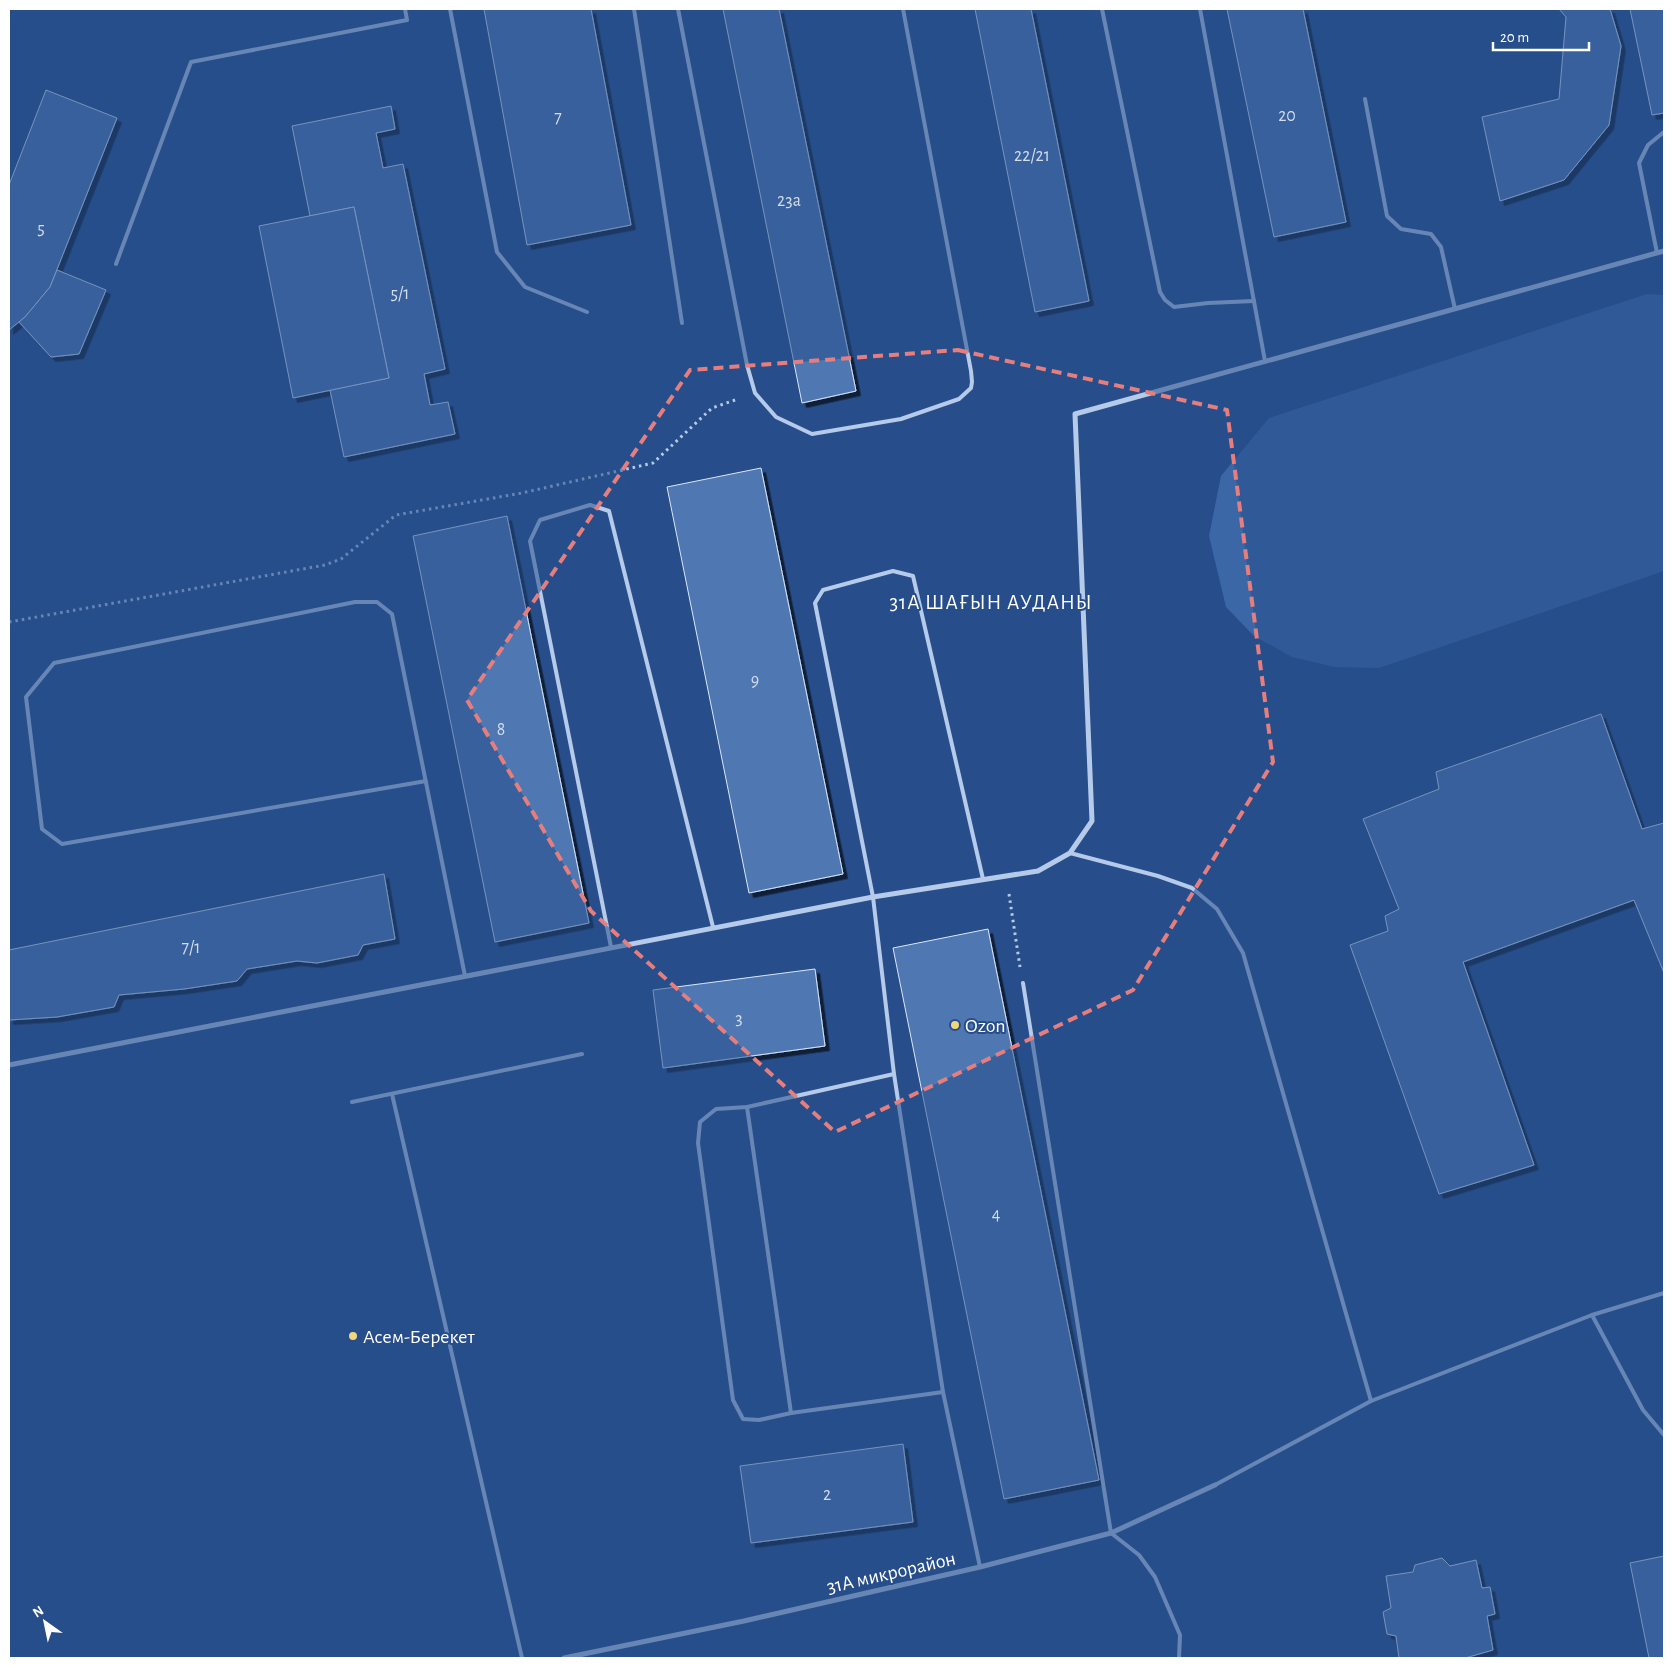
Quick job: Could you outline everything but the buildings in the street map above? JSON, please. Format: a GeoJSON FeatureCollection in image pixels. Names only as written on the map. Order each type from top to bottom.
{"type":"FeatureCollection","features":[{"type":"Feature","properties":{"kind":"street"},"geometry":{"type":"LineString","coordinates":[[9,1065],[712,927],[873,897],[1038,871],[1070,853],[1092,821],[1075,414],[1664,251]]}},
{"type":"Feature","properties":{"kind":"street","name":"31А микрорайон"},"geometry":{"type":"LineString","coordinates":[[564,1658],[744,1621],[980,1567],[1111,1533],[1215,1485]]}},
{"type":"Feature","properties":{"kind":"lane"},"geometry":{"type":"LineString","coordinates":[[116,264],[191,62],[407,20],[405,9]]}},
{"type":"Feature","properties":{"kind":"lane"},"geometry":{"type":"LineString","coordinates":[[450,9],[497,252],[526,287],[587,312]]}},
{"type":"Feature","properties":{"kind":"lane"},"geometry":{"type":"LineString","coordinates":[[634,9],[682,323]]}},
{"type":"Feature","properties":{"kind":"lane"},"geometry":{"type":"LineString","coordinates":[[678,9],[747,365],[755,393],[776,417],[812,434],[901,419],[959,399],[971,388],[972,371],[903,9]]}},
{"type":"Feature","properties":{"kind":"lane"},"geometry":{"type":"LineString","coordinates":[[1102,9],[1160,292],[1164,300],[1174,307],[1254,301]]}},
{"type":"Feature","properties":{"kind":"lane"},"geometry":{"type":"LineString","coordinates":[[1200,9],[1264,362]]}},
{"type":"Feature","properties":{"kind":"lane"},"geometry":{"type":"LineString","coordinates":[[1365,99],[1387,216],[1400,229],[1431,234],[1441,247],[1455,309]]}},
{"type":"Feature","properties":{"kind":"lane"},"geometry":{"type":"LineString","coordinates":[[1657,253],[1639,163],[1648,145],[1664,132]]}},
{"type":"Feature","properties":{"kind":"lane"},"geometry":{"type":"LineString","coordinates":[[610,948],[530,540],[540,520],[590,505],[609,511],[712,927]]}},
{"type":"Feature","properties":{"kind":"lane"},"geometry":{"type":"LineString","coordinates":[[980,1567],[943,1392],[894,1074],[873,897],[815,603],[823,590],[893,571],[913,576],[983,879]]}},
{"type":"Feature","properties":{"kind":"lane"},"geometry":{"type":"LineString","coordinates":[[426,781],[62,844],[42,829],[26,697],[54,664],[355,602],[377,602],[392,614],[426,781],[465,976]]}},
{"type":"Feature","properties":{"kind":"lane"},"geometry":{"type":"LineString","coordinates":[[1070,853],[1158,876],[1192,888],[1217,909],[1243,953],[1371,1401]]}},
{"type":"Feature","properties":{"kind":"lane"},"geometry":{"type":"LineString","coordinates":[[1023,984],[1111,1533],[1139,1555],[1155,1577],[1180,1635],[1179,1658]]}},
{"type":"Feature","properties":{"kind":"lane"},"geometry":{"type":"LineString","coordinates":[[352,1102],[582,1054]]}},
{"type":"Feature","properties":{"kind":"lane"},"geometry":{"type":"LineString","coordinates":[[894,1074],[747,1107],[716,1109],[700,1122],[698,1143],[733,1400],[743,1419],[759,1420],[943,1392]]}},
{"type":"Feature","properties":{"kind":"lane"},"geometry":{"type":"LineString","coordinates":[[392,1094],[522,1658]]}},
{"type":"Feature","properties":{"kind":"lane"},"geometry":{"type":"LineString","coordinates":[[747,1107],[790,1414]]}},
{"type":"Feature","properties":{"kind":"lane"},"geometry":{"type":"LineString","coordinates":[[1215,1485],[1371,1401],[1592,1315],[1664,1293]]}},
{"type":"Feature","properties":{"kind":"lane"},"geometry":{"type":"LineString","coordinates":[[1592,1315],[1643,1410],[1664,1435]]}},
{"type":"Feature","properties":{"kind":"path"},"geometry":{"type":"LineString","coordinates":[[9,622],[324,565],[341,560],[396,516],[522,493],[653,464],[712,408],[755,393]]}},
{"type":"Feature","properties":{"kind":"path"},"geometry":{"type":"LineString","coordinates":[[1006,876],[1023,984]]}},
{"type":"Feature","properties":{"kind":"highlighted area"},"geometry":{"type":"Polygon","coordinates":[[[958,350],[1227,410],[1273,762],[1133,990],[835,1132],[591,911],[467,700],[690,370],[958,350]]]}},
{"type":"Feature","properties":{"kind":"shaded area"},"geometry":{"type":"Polygon","coordinates":[[[1647,294],[1664,295],[1664,571],[1379,668],[1335,667],[1292,657],[1254,636],[1226,607],[1209,536],[1221,476],[1269,418],[1647,294]]]}},
{"type":"Feature","properties":{"kind":"place","name":"Ozon"},"geometry":{"type":"Point","coordinates":[955,1025]}},
{"type":"Feature","properties":{"kind":"place","name":"Асем-Берекет"},"geometry":{"type":"Point","coordinates":[353,1336]}},
{"type":"Feature","properties":{"kind":"district","name":"31А ШАҒЫН АУДАНЫ"},"geometry":{"type":"Point","coordinates":[991,602]}}]}
